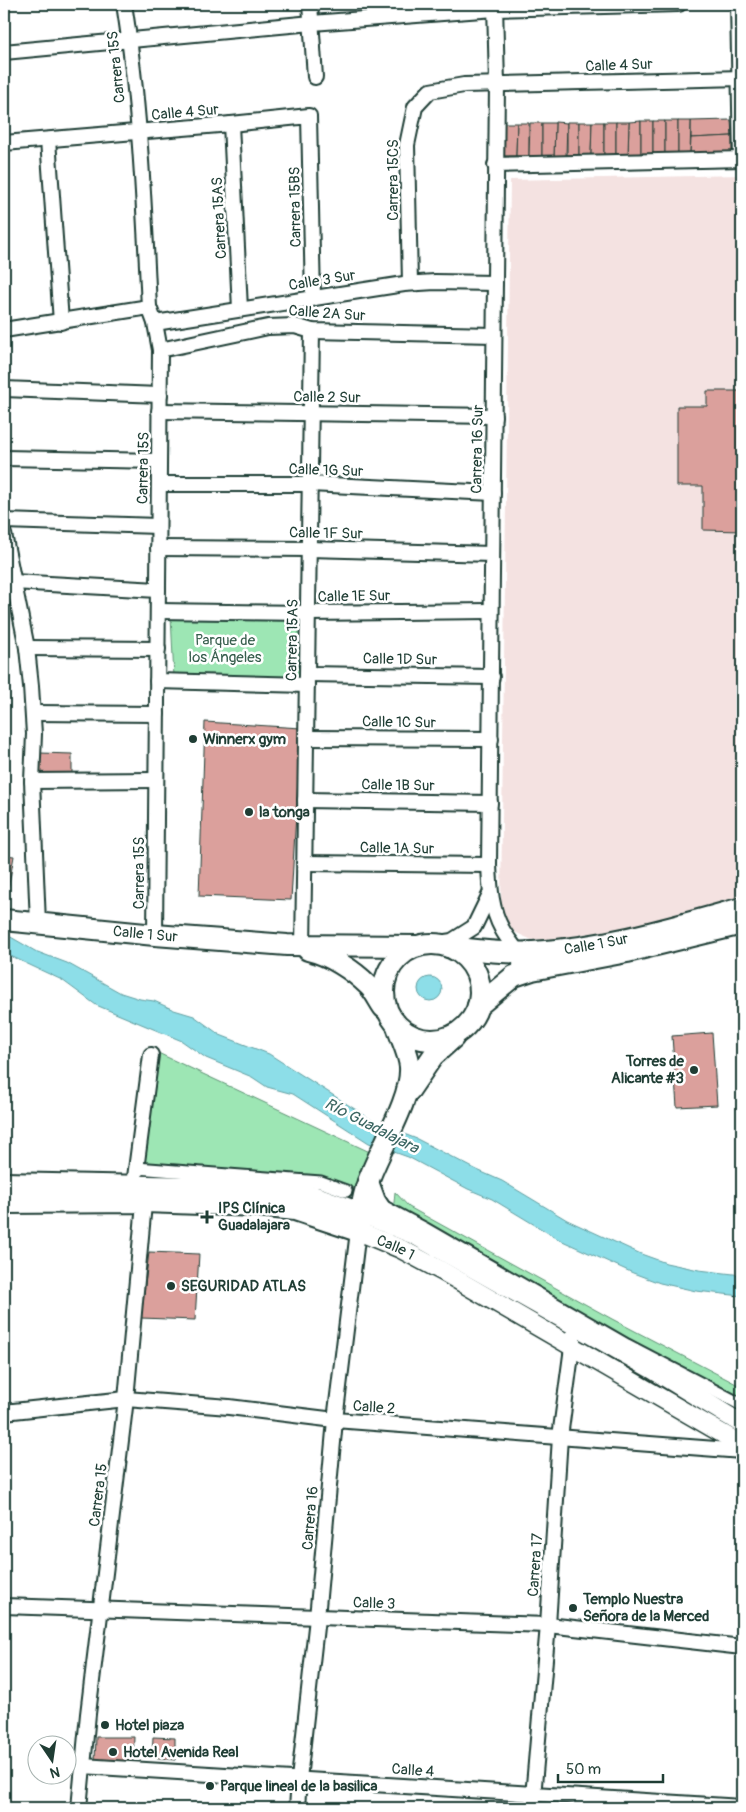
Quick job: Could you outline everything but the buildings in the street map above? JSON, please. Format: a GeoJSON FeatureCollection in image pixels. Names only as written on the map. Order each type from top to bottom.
{"type":"FeatureCollection","features":[{"type":"Feature","properties":{"kind":"main road","name":"Calle 1 Sur"},"geometry":{"type":"LineString","coordinates":[[4,920],[298,947],[432,945],[484,951],[533,952],[651,933],[742,908]]}},
{"type":"Feature","properties":{"kind":"main road","name":"Calle 1 Sur"},"geometry":{"type":"LineString","coordinates":[[478,1006],[514,976],[532,970],[627,952],[742,924]]}},
{"type":"Feature","properties":{"kind":"main road"},"geometry":{"type":"LineString","coordinates":[[391,1225],[364,1215],[369,1180],[410,1080],[410,1065],[384,999],[384,984],[388,971],[405,952],[432,945],[457,951],[469,961],[477,975],[480,990],[478,1006],[470,1022],[433,1056],[405,1096]]}},
{"type":"Feature","properties":{"kind":"main road","name":"Calle 1 Sur"},"geometry":{"type":"LineString","coordinates":[[298,947],[329,957],[356,975],[370,987],[392,1020]]}},
{"type":"Feature","properties":{"kind":"main road"},"geometry":{"type":"LineString","coordinates":[[392,1020],[407,1034],[423,1040],[437,1040],[461,1031]]}},
{"type":"Feature","properties":{"kind":"main road"},"geometry":{"type":"LineString","coordinates":[[316,1197],[338,1200],[352,1195],[369,1180]]}},
{"type":"Feature","properties":{"kind":"main road","name":"Calle 1"},"geometry":{"type":"LineString","coordinates":[[4,1183],[244,1188],[316,1197],[364,1215]]}},
{"type":"Feature","properties":{"kind":"main road","name":"Calle 1"},"geometry":{"type":"LineString","coordinates":[[4,1203],[140,1185],[258,1206],[364,1215]]}},
{"type":"Feature","properties":{"kind":"street","name":"Carrera 15S"},"geometry":{"type":"LineString","coordinates":[[124,4],[130,40],[139,132],[149,307],[155,323],[160,350],[155,935]]}},
{"type":"Feature","properties":{"kind":"street"},"geometry":{"type":"LineString","coordinates":[[310,4],[314,77]]}},
{"type":"Feature","properties":{"kind":"street"},"geometry":{"type":"LineString","coordinates":[[4,52],[495,6],[679,4]]}},
{"type":"Feature","properties":{"kind":"street"},"geometry":{"type":"LineString","coordinates":[[495,165],[742,159],[738,4]]}},
{"type":"Feature","properties":{"kind":"street","name":"Carrera 16 Sur"},"geometry":{"type":"LineString","coordinates":[[495,6],[497,85],[489,865],[490,894],[493,907],[501,928],[518,952]]}},
{"type":"Feature","properties":{"kind":"street","name":"Calle 4 Sur"},"geometry":{"type":"LineString","coordinates":[[497,85],[741,78]]}},
{"type":"Feature","properties":{"kind":"street","name":"Carrera 15CS"},"geometry":{"type":"LineString","coordinates":[[410,283],[407,145],[415,107],[430,91],[464,85],[497,85]]}},
{"type":"Feature","properties":{"kind":"street","name":"Calle 4 Sur"},"geometry":{"type":"LineString","coordinates":[[4,143],[309,116]]}},
{"type":"Feature","properties":{"kind":"street","name":"Carrera 15BS"},"geometry":{"type":"LineString","coordinates":[[309,116],[313,299]]}},
{"type":"Feature","properties":{"kind":"street","name":"Carrera 15AS"},"geometry":{"type":"LineString","coordinates":[[231,124],[240,309]]}},
{"type":"Feature","properties":{"kind":"street"},"geometry":{"type":"LineString","coordinates":[[48,140],[61,322]]}},
{"type":"Feature","properties":{"kind":"street","name":"Calle 3 Sur"},"geometry":{"type":"LineString","coordinates":[[155,323],[410,283],[494,283]]}},
{"type":"Feature","properties":{"kind":"street"},"geometry":{"type":"LineString","coordinates":[[4,330],[149,307]]}},
{"type":"Feature","properties":{"kind":"street","name":"Calle 2A Sur"},"geometry":{"type":"LineString","coordinates":[[160,350],[268,327],[295,326],[312,331],[494,335]]}},
{"type":"Feature","properties":{"kind":"street","name":"Carrera 15AS"},"geometry":{"type":"LineString","coordinates":[[298,947],[306,800],[312,331]]}},
{"type":"Feature","properties":{"kind":"street"},"geometry":{"type":"LineString","coordinates":[[4,389],[160,395]]}},
{"type":"Feature","properties":{"kind":"street","name":"Calle 2 Sur"},"geometry":{"type":"LineString","coordinates":[[160,411],[494,416]]}},
{"type":"Feature","properties":{"kind":"street"},"geometry":{"type":"LineString","coordinates":[[4,458],[159,461]]}},
{"type":"Feature","properties":{"kind":"street","name":"Calle 1G Sur"},"geometry":{"type":"LineString","coordinates":[[159,484],[310,484],[493,493]]}},
{"type":"Feature","properties":{"kind":"street"},"geometry":{"type":"LineString","coordinates":[[4,521],[158,526]]}},
{"type":"Feature","properties":{"kind":"street"},"geometry":{"type":"LineString","coordinates":[[4,534],[27,648],[34,713],[32,781],[38,923]]}},
{"type":"Feature","properties":{"kind":"street","name":"Calle 1F Sur"},"geometry":{"type":"LineString","coordinates":[[158,548],[309,549],[492,554]]}},
{"type":"Feature","properties":{"kind":"street"},"geometry":{"type":"LineString","coordinates":[[13,582],[158,590]]}},
{"type":"Feature","properties":{"kind":"street","name":"Calle 1E Sur"},"geometry":{"type":"LineString","coordinates":[[158,611],[308,613],[491,611]]}},
{"type":"Feature","properties":{"kind":"street"},"geometry":{"type":"LineString","coordinates":[[27,648],[158,650]]}},
{"type":"Feature","properties":{"kind":"street","name":"Calle 1D Sur"},"geometry":{"type":"LineString","coordinates":[[307,680],[492,677]]}},
{"type":"Feature","properties":{"kind":"street"},"geometry":{"type":"LineString","coordinates":[[157,681],[307,680]]}},
{"type":"Feature","properties":{"kind":"street"},"geometry":{"type":"LineString","coordinates":[[34,713],[157,714]]}},
{"type":"Feature","properties":{"kind":"street","name":"Calle 1C Sur"},"geometry":{"type":"LineString","coordinates":[[306,738],[491,739]]}},
{"type":"Feature","properties":{"kind":"street"},"geometry":{"type":"LineString","coordinates":[[32,781],[156,780]]}},
{"type":"Feature","properties":{"kind":"street","name":"Calle 1B Sur"},"geometry":{"type":"LineString","coordinates":[[306,800],[490,803]]}},
{"type":"Feature","properties":{"kind":"street","name":"Calle 1A Sur"},"geometry":{"type":"LineString","coordinates":[[304,863],[489,865]]}},
{"type":"Feature","properties":{"kind":"street","name":"Carrera 16 Sur"},"geometry":{"type":"LineString","coordinates":[[432,945],[452,941],[474,927],[490,894]]}},
{"type":"Feature","properties":{"kind":"street"},"geometry":{"type":"LineString","coordinates":[[514,976],[520,970],[521,963],[518,952]]}},
{"type":"Feature","properties":{"kind":"street","name":"Carrera 15"},"geometry":{"type":"LineString","coordinates":[[78,1808],[100,1608],[126,1400],[140,1185],[151,1055]]}},
{"type":"Feature","properties":{"kind":"street"},"geometry":{"type":"LineString","coordinates":[[140,1185],[321,1182],[346,1191]]}},
{"type":"Feature","properties":{"kind":"street"},"geometry":{"type":"LineString","coordinates":[[364,1215],[424,1228],[627,1345],[742,1405]]}},
{"type":"Feature","properties":{"kind":"street","name":"Calle 1"},"geometry":{"type":"LineString","coordinates":[[364,1215],[401,1249],[572,1345],[742,1444]]}},
{"type":"Feature","properties":{"kind":"street","name":"Carrera 16"},"geometry":{"type":"LineString","coordinates":[[297,1808],[335,1420],[364,1215]]}},
{"type":"Feature","properties":{"kind":"street","name":"Calle 1"},"geometry":{"type":"LineString","coordinates":[[391,1225],[414,1235],[575,1325],[742,1424]]}},
{"type":"Feature","properties":{"kind":"street","name":"Carrera 17"},"geometry":{"type":"LineString","coordinates":[[532,1808],[548,1625],[560,1437],[575,1325]]}},
{"type":"Feature","properties":{"kind":"street","name":"Calle 2"},"geometry":{"type":"LineString","coordinates":[[4,1412],[126,1400],[229,1407],[335,1420],[742,1451]]}},
{"type":"Feature","properties":{"kind":"street","name":"Calle 3"},"geometry":{"type":"LineString","coordinates":[[4,1606],[548,1625],[742,1647]]}},
{"type":"Feature","properties":{"kind":"street","name":"Calle 4"},"geometry":{"type":"LineString","coordinates":[[82,1766],[742,1807]]}},
{"type":"Feature","properties":{"kind":"shaded area"},"geometry":{"type":"Polygon","coordinates":[[[742,175],[742,897],[633,926],[561,938],[532,940],[510,930],[501,905],[510,180],[742,175]]]}},
{"type":"Feature","properties":{"kind":"green space","name":"Parque de los Ángeles"},"geometry":{"type":"Polygon","coordinates":[[[171,616],[305,618],[304,681],[174,678],[171,616]]]}},
{"type":"Feature","properties":{"kind":"green space"},"geometry":{"type":"Polygon","coordinates":[[[156,1052],[374,1154],[363,1181],[352,1189],[328,1197],[137,1185],[156,1052]]]}},
{"type":"Feature","properties":{"kind":"green space"},"geometry":{"type":"Polygon","coordinates":[[[395,1192],[409,1207],[612,1319],[742,1387],[742,1410],[393,1213],[395,1192]]]}},
{"type":"Feature","properties":{"kind":"water","name":"Río Guadalajara"},"geometry":{"type":"Polygon","coordinates":[[[9,936],[35,951],[67,963],[121,993],[154,1001],[194,1016],[220,1035],[269,1054],[378,1124],[417,1139],[502,1181],[567,1220],[641,1254],[666,1263],[699,1270],[742,1275],[742,1296],[696,1291],[660,1283],[633,1273],[558,1239],[492,1199],[468,1189],[408,1157],[369,1143],[293,1094],[267,1087],[252,1077],[206,1058],[182,1041],[96,1005],[62,980],[4,953],[4,937],[9,936]]]}},
{"type":"Feature","properties":{"kind":"water"},"geometry":{"type":"Polygon","coordinates":[[[430,977],[439,980],[442,989],[439,998],[430,1001],[421,998],[418,989],[421,980],[430,977]]]}},
{"type":"Feature","properties":{"kind":"place","name":"Winnerx gym"},"geometry":{"type":"Point","coordinates":[193,739]}},
{"type":"Feature","properties":{"kind":"place","name":"la tonga"},"geometry":{"type":"Point","coordinates":[249,812]}},
{"type":"Feature","properties":{"kind":"place","name":"Torres de Alicante #3"},"geometry":{"type":"Point","coordinates":[694,1070]}},
{"type":"Feature","properties":{"kind":"place","name":"IPS Clínica Guadalajara"},"geometry":{"type":"Point","coordinates":[207,1217]}},
{"type":"Feature","properties":{"kind":"place","name":"SEGURIDAD ATLAS"},"geometry":{"type":"Point","coordinates":[171,1286]}},
{"type":"Feature","properties":{"kind":"place","name":"Templo Nuestra Señora de la Merced"},"geometry":{"type":"Point","coordinates":[573,1608]}},
{"type":"Feature","properties":{"kind":"place","name":"Hotel piaza"},"geometry":{"type":"Point","coordinates":[105,1725]}},
{"type":"Feature","properties":{"kind":"place","name":"Hotel Avenida Real"},"geometry":{"type":"Point","coordinates":[113,1752]}},
{"type":"Feature","properties":{"kind":"place","name":"Parque lineal de la basilica"},"geometry":{"type":"Point","coordinates":[210,1786]}}]}
